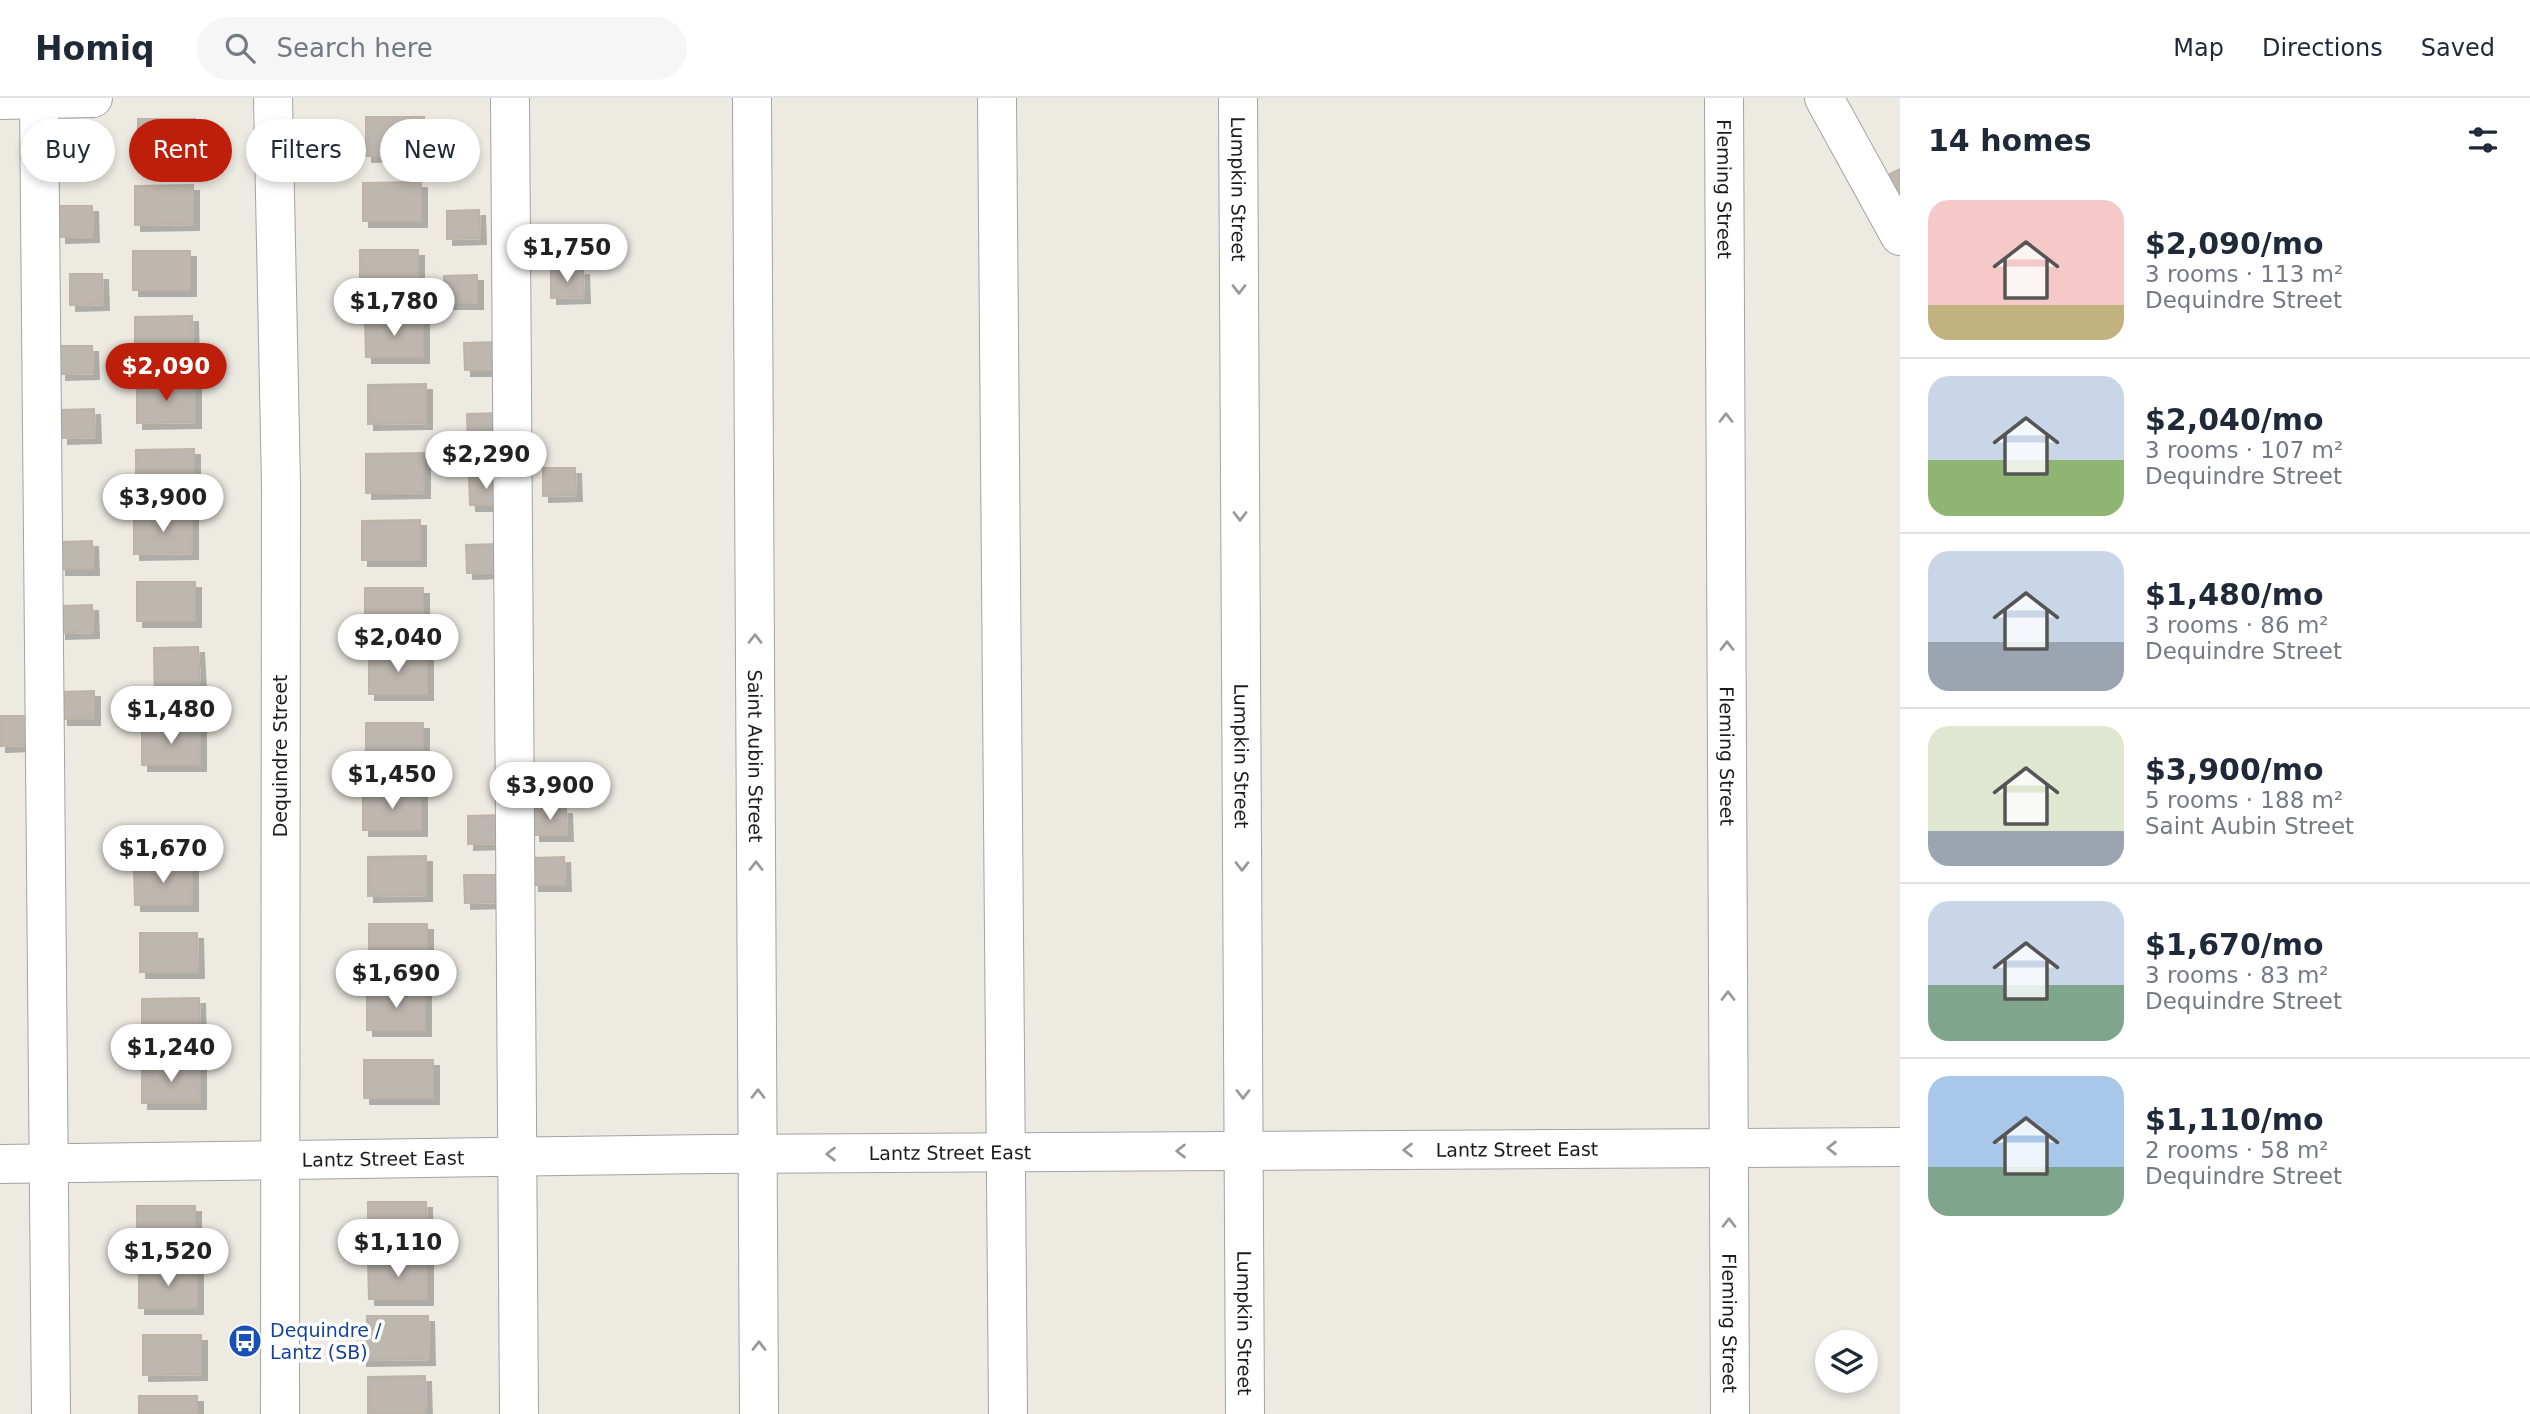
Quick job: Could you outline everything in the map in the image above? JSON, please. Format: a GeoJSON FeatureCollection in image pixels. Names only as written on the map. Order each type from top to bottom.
{"type":"FeatureCollection","features":[{"type":"Feature","properties":{"kind":"street"},"geometry":{"type":"LineString","coordinates":[[0,100],[93,98]]}},
{"type":"Feature","properties":{"kind":"street","name":"Dequindre Street"},"geometry":{"type":"LineString","coordinates":[[273,98],[281,484],[280,1414]]}},
{"type":"Feature","properties":{"kind":"street"},"geometry":{"type":"LineString","coordinates":[[510,98],[519,1414]]}},
{"type":"Feature","properties":{"kind":"street","name":"Saint Aubin Street"},"geometry":{"type":"LineString","coordinates":[[752,98],[759,1414]]}},
{"type":"Feature","properties":{"kind":"street"},"geometry":{"type":"LineString","coordinates":[[997,98],[1008,1414]]}},
{"type":"Feature","properties":{"kind":"street","name":"Lumpkin Street"},"geometry":{"type":"LineString","coordinates":[[1238,98],[1245,1414]]}},
{"type":"Feature","properties":{"kind":"street","name":"Fleming Street"},"geometry":{"type":"LineString","coordinates":[[1724,98],[1730,1414]]}},
{"type":"Feature","properties":{"kind":"street"},"geometry":{"type":"LineString","coordinates":[[1824,98],[1900,236]]}},
{"type":"Feature","properties":{"kind":"street"},"geometry":{"type":"LineString","coordinates":[[38,99],[51,1414]]}},
{"type":"Feature","properties":{"kind":"street","name":"Lantz Street East"},"geometry":{"type":"LineString","coordinates":[[0,1164],[518,1156],[1900,1147]]}},
{"type":"Feature","properties":{"kind":"building"},"geometry":{"type":"Polygon","coordinates":[[[424,117],[380,119],[380,156],[366,156],[366,119],[424,117]]]}},
{"type":"Feature","properties":{"kind":"building"},"geometry":{"type":"Polygon","coordinates":[[[1900,169],[1900,203],[1886,176],[1900,169]]]}},
{"type":"Feature","properties":{"kind":"building"},"geometry":{"type":"Polygon","coordinates":[[[421,182],[421,221],[363,221],[363,183],[421,182]]]}},
{"type":"Feature","properties":{"kind":"building"},"geometry":{"type":"Polygon","coordinates":[[[193,185],[193,224],[135,225],[135,186],[193,185]]]}},
{"type":"Feature","properties":{"kind":"building"},"geometry":{"type":"Polygon","coordinates":[[[60,206],[92,206],[93,236],[60,237],[60,206]]]}},
{"type":"Feature","properties":{"kind":"building"},"geometry":{"type":"Polygon","coordinates":[[[479,210],[480,238],[447,239],[447,211],[479,210]]]}},
{"type":"Feature","properties":{"kind":"building"},"geometry":{"type":"Polygon","coordinates":[[[360,250],[418,250],[418,289],[360,289],[360,250]]]}},
{"type":"Feature","properties":{"kind":"building"},"geometry":{"type":"Polygon","coordinates":[[[133,251],[190,251],[190,290],[133,290],[133,251]]]}},
{"type":"Feature","properties":{"kind":"building"},"geometry":{"type":"Polygon","coordinates":[[[583,269],[584,297],[551,298],[551,270],[583,269]]]}},
{"type":"Feature","properties":{"kind":"building"},"geometry":{"type":"Polygon","coordinates":[[[70,274],[102,274],[103,304],[70,305],[70,274]]]}},
{"type":"Feature","properties":{"kind":"building"},"geometry":{"type":"Polygon","coordinates":[[[477,275],[477,303],[445,303],[444,276],[477,275]]]}},
{"type":"Feature","properties":{"kind":"building"},"geometry":{"type":"Polygon","coordinates":[[[192,316],[193,355],[135,356],[135,317],[192,316]]]}},
{"type":"Feature","properties":{"kind":"building"},"geometry":{"type":"Polygon","coordinates":[[[423,318],[423,357],[366,357],[365,319],[423,318]]]}},
{"type":"Feature","properties":{"kind":"building"},"geometry":{"type":"Polygon","coordinates":[[[497,342],[497,370],[465,370],[464,343],[497,342]]]}},
{"type":"Feature","properties":{"kind":"building"},"geometry":{"type":"Polygon","coordinates":[[[60,346],[92,346],[93,373],[60,374],[60,346]]]}},
{"type":"Feature","properties":{"kind":"building"},"geometry":{"type":"Polygon","coordinates":[[[195,383],[195,422],[137,423],[137,384],[195,383]]]}},
{"type":"Feature","properties":{"kind":"building"},"geometry":{"type":"Polygon","coordinates":[[[426,384],[426,423],[368,424],[368,385],[426,384]]]}},
{"type":"Feature","properties":{"kind":"building"},"geometry":{"type":"Polygon","coordinates":[[[94,409],[95,437],[62,438],[62,410],[94,409]]]}},
{"type":"Feature","properties":{"kind":"building"},"geometry":{"type":"Polygon","coordinates":[[[500,413],[501,441],[468,442],[467,414],[500,413]]]}},
{"type":"Feature","properties":{"kind":"building"},"geometry":{"type":"Polygon","coordinates":[[[194,449],[194,488],[136,489],[136,450],[194,449]]]}},
{"type":"Feature","properties":{"kind":"building"},"geometry":{"type":"Polygon","coordinates":[[[424,453],[424,492],[366,493],[366,454],[424,453]]]}},
{"type":"Feature","properties":{"kind":"building"},"geometry":{"type":"Polygon","coordinates":[[[543,468],[575,468],[576,495],[543,496],[543,468]]]}},
{"type":"Feature","properties":{"kind":"building"},"geometry":{"type":"Polygon","coordinates":[[[469,477],[502,477],[502,505],[470,505],[469,477]]]}},
{"type":"Feature","properties":{"kind":"building"},"geometry":{"type":"Polygon","coordinates":[[[192,514],[192,553],[134,554],[134,515],[192,514]]]}},
{"type":"Feature","properties":{"kind":"building"},"geometry":{"type":"Polygon","coordinates":[[[420,520],[420,560],[362,560],[362,521],[420,520]]]}},
{"type":"Feature","properties":{"kind":"building"},"geometry":{"type":"Polygon","coordinates":[[[92,541],[93,569],[60,569],[59,542],[92,541]]]}},
{"type":"Feature","properties":{"kind":"building"},"geometry":{"type":"Polygon","coordinates":[[[499,544],[500,572],[467,573],[466,545],[499,544]]]}},
{"type":"Feature","properties":{"kind":"building"},"geometry":{"type":"Polygon","coordinates":[[[137,582],[195,582],[195,621],[137,621],[137,582]]]}},
{"type":"Feature","properties":{"kind":"building"},"geometry":{"type":"Polygon","coordinates":[[[365,588],[423,588],[423,627],[365,627],[365,588]]]}},
{"type":"Feature","properties":{"kind":"building"},"geometry":{"type":"Polygon","coordinates":[[[92,605],[93,632],[60,633],[60,606],[92,605]]]}},
{"type":"Feature","properties":{"kind":"building"},"geometry":{"type":"Polygon","coordinates":[[[198,647],[201,704],[155,705],[154,648],[198,647]]]}},
{"type":"Feature","properties":{"kind":"building"},"geometry":{"type":"Polygon","coordinates":[[[369,655],[427,655],[427,694],[369,694],[369,655]]]}},
{"type":"Feature","properties":{"kind":"building"},"geometry":{"type":"Polygon","coordinates":[[[94,691],[94,719],[62,719],[61,692],[94,691]]]}},
{"type":"Feature","properties":{"kind":"building"},"geometry":{"type":"Polygon","coordinates":[[[0,716],[29,716],[29,745],[0,746],[0,716]]]}},
{"type":"Feature","properties":{"kind":"building"},"geometry":{"type":"Polygon","coordinates":[[[366,723],[423,723],[423,762],[366,762],[366,723]]]}},
{"type":"Feature","properties":{"kind":"building"},"geometry":{"type":"Polygon","coordinates":[[[142,726],[200,726],[200,765],[142,765],[142,726]]]}},
{"type":"Feature","properties":{"kind":"building"},"geometry":{"type":"Polygon","coordinates":[[[421,791],[421,830],[363,830],[363,792],[421,791]]]}},
{"type":"Feature","properties":{"kind":"building"},"geometry":{"type":"Polygon","coordinates":[[[534,808],[566,808],[567,835],[534,835],[534,808]]]}},
{"type":"Feature","properties":{"kind":"building"},"geometry":{"type":"Polygon","coordinates":[[[501,815],[501,843],[468,844],[468,816],[501,815]]]}},
{"type":"Feature","properties":{"kind":"building"},"geometry":{"type":"Polygon","coordinates":[[[426,856],[426,895],[368,896],[368,857],[426,856]]]}},
{"type":"Feature","properties":{"kind":"building"},"geometry":{"type":"Polygon","coordinates":[[[564,857],[565,885],[533,885],[532,858],[564,857]]]}},
{"type":"Feature","properties":{"kind":"building"},"geometry":{"type":"Polygon","coordinates":[[[134,866],[192,866],[192,905],[135,905],[134,866]]]}},
{"type":"Feature","properties":{"kind":"building"},"geometry":{"type":"Polygon","coordinates":[[[464,875],[497,875],[497,902],[465,903],[464,875]]]}},
{"type":"Feature","properties":{"kind":"building"},"geometry":{"type":"Polygon","coordinates":[[[369,924],[427,924],[427,963],[369,963],[369,924]]]}},
{"type":"Feature","properties":{"kind":"building"},"geometry":{"type":"Polygon","coordinates":[[[140,933],[197,933],[198,972],[140,972],[140,933]]]}},
{"type":"Feature","properties":{"kind":"building"},"geometry":{"type":"Polygon","coordinates":[[[367,991],[425,991],[425,1030],[367,1030],[367,991]]]}},
{"type":"Feature","properties":{"kind":"building"},"geometry":{"type":"Polygon","coordinates":[[[199,998],[200,1038],[142,1038],[142,999],[199,998]]]}},
{"type":"Feature","properties":{"kind":"building"},"geometry":{"type":"Polygon","coordinates":[[[364,1060],[433,1060],[433,1098],[364,1098],[364,1060]]]}},
{"type":"Feature","properties":{"kind":"building"},"geometry":{"type":"Polygon","coordinates":[[[142,1064],[200,1064],[200,1103],[142,1103],[142,1064]]]}},
{"type":"Feature","properties":{"kind":"building"},"geometry":{"type":"Polygon","coordinates":[[[368,1202],[426,1202],[427,1241],[368,1242],[368,1202]]]}},
{"type":"Feature","properties":{"kind":"building"},"geometry":{"type":"Polygon","coordinates":[[[137,1206],[195,1206],[195,1245],[137,1246],[137,1206]]]}},
{"type":"Feature","properties":{"kind":"building"},"geometry":{"type":"Polygon","coordinates":[[[368,1260],[427,1260],[427,1299],[369,1299],[368,1260]]]}},
{"type":"Feature","properties":{"kind":"building"},"geometry":{"type":"Polygon","coordinates":[[[139,1269],[197,1269],[197,1308],[139,1308],[139,1269]]]}},
{"type":"Feature","properties":{"kind":"building"},"geometry":{"type":"Polygon","coordinates":[[[367,1316],[428,1316],[429,1359],[361,1360],[361,1338],[367,1338],[367,1316]]]}},
{"type":"Feature","properties":{"kind":"building"},"geometry":{"type":"Polygon","coordinates":[[[143,1335],[201,1335],[201,1374],[143,1375],[143,1335]]]}},
{"type":"Feature","properties":{"kind":"building"},"geometry":{"type":"Polygon","coordinates":[[[425,1376],[426,1414],[368,1414],[368,1377],[425,1376]]]}},
{"type":"Feature","properties":{"kind":"building"},"geometry":{"type":"Polygon","coordinates":[[[139,1396],[197,1396],[197,1414],[139,1414],[139,1396]]]}},
{"type":"Feature","properties":{"kind":"place","name":"Dequindre / Lantz (SB)"},"geometry":{"type":"Point","coordinates":[245,1341]}}]}
